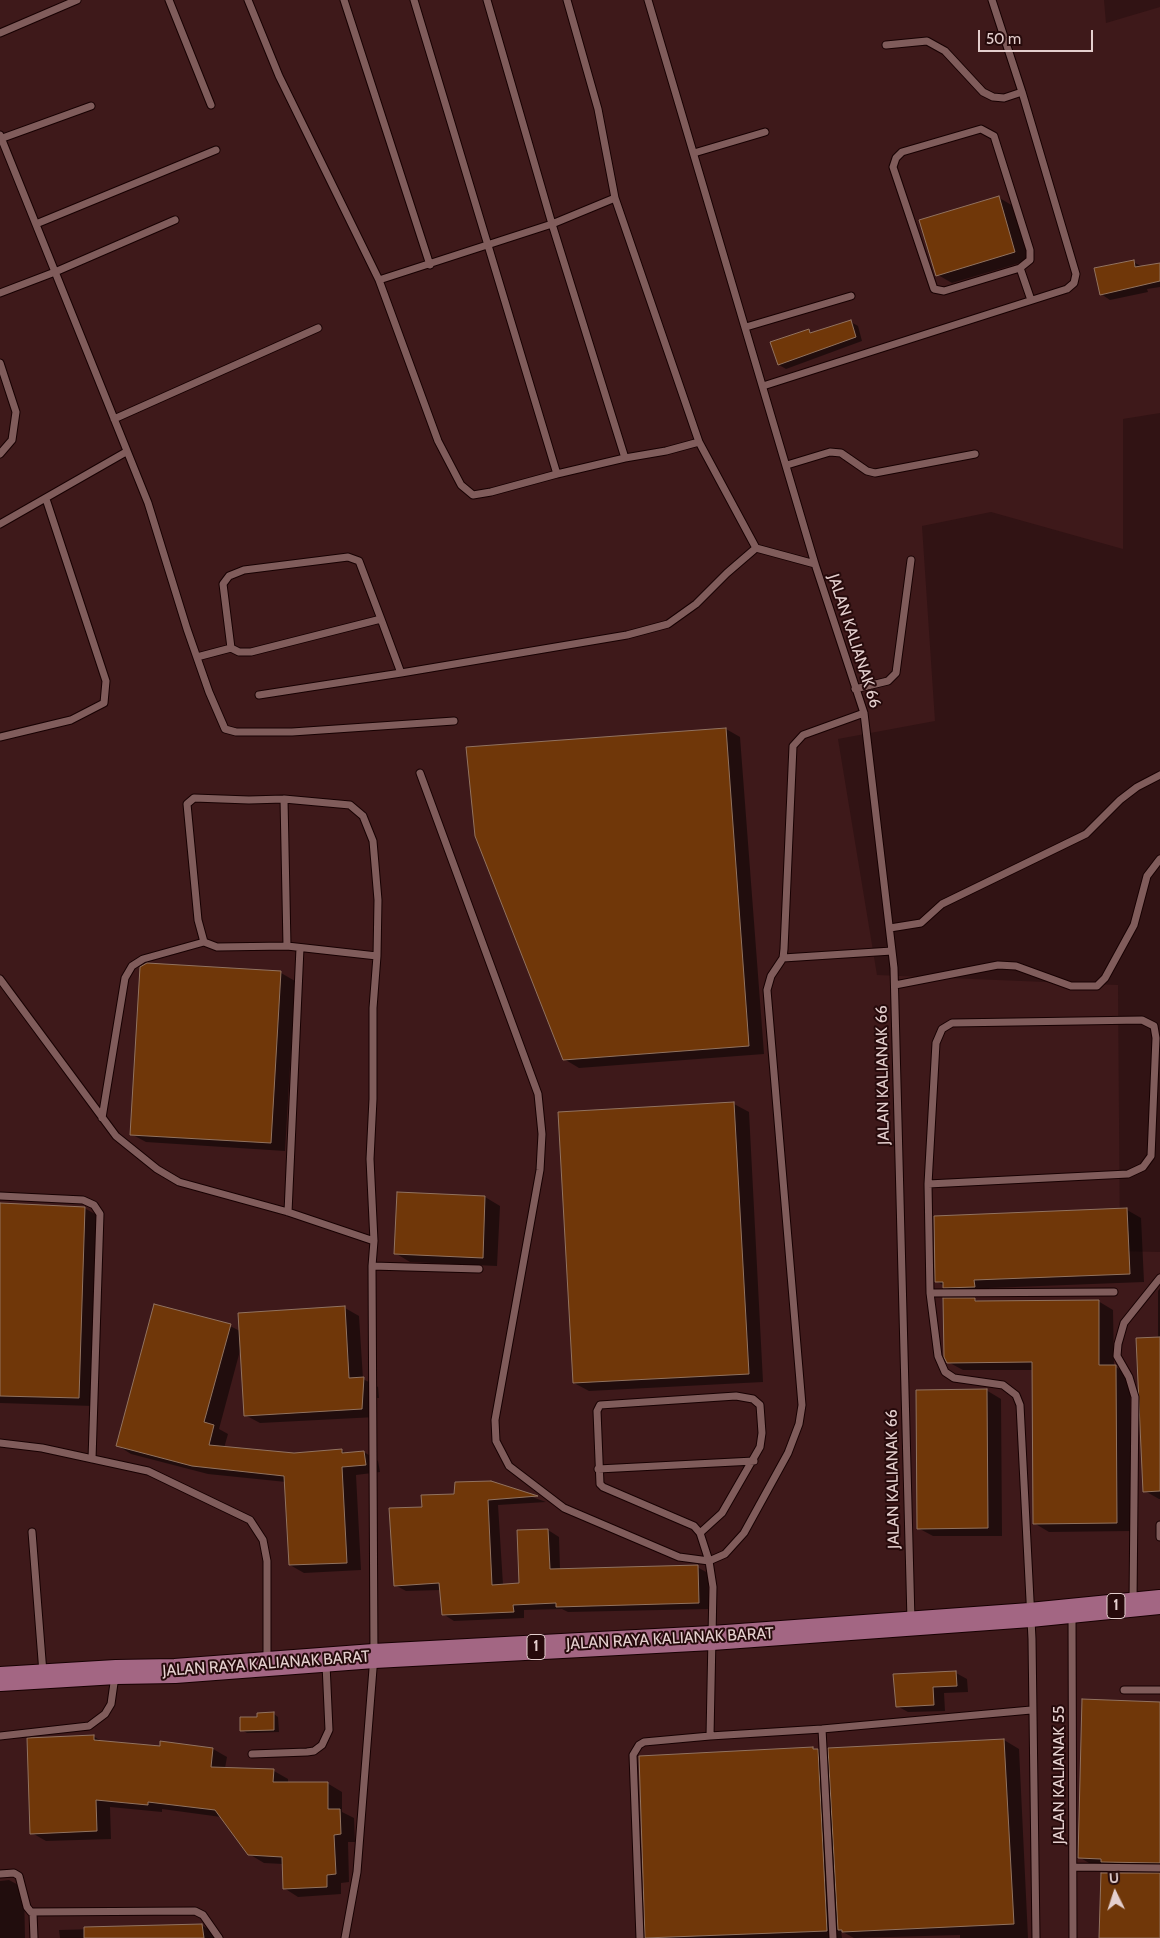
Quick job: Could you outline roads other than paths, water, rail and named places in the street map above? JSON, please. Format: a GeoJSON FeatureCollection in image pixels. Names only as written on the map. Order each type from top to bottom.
{"type":"FeatureCollection","features":[{"type":"Feature","properties":{"kind":"highway","name":"JALAN RAYA KALIANAK BARAT"},"geometry":{"type":"LineString","coordinates":[[0,1679],[116,1672],[175,1671],[374,1656],[712,1638],[1030,1615],[1160,1602]]}},
{"type":"Feature","properties":{"kind":"lane"},"geometry":{"type":"LineString","coordinates":[[0,33],[68,2],[77,0]]}},
{"type":"Feature","properties":{"kind":"lane"},"geometry":{"type":"LineString","coordinates":[[169,0],[211,105]]}},
{"type":"Feature","properties":{"kind":"lane"},"geometry":{"type":"LineString","coordinates":[[248,0],[279,76],[379,280],[438,442],[461,485],[473,495],[491,492],[557,474],[625,458],[666,451],[699,442]]}},
{"type":"Feature","properties":{"kind":"lane"},"geometry":{"type":"LineString","coordinates":[[344,0],[430,265]]}},
{"type":"Feature","properties":{"kind":"lane"},"geometry":{"type":"LineString","coordinates":[[414,0],[557,474]]}},
{"type":"Feature","properties":{"kind":"lane"},"geometry":{"type":"LineString","coordinates":[[487,0],[552,224],[625,458]]}},
{"type":"Feature","properties":{"kind":"lane"},"geometry":{"type":"LineString","coordinates":[[567,0],[598,109],[616,198],[699,442],[756,548],[815,564]]}},
{"type":"Feature","properties":{"kind":"lane","name":"JALAN KALIANAK 66"},"geometry":{"type":"LineString","coordinates":[[648,0],[815,564],[864,714],[890,928],[894,985],[911,1623]]}},
{"type":"Feature","properties":{"kind":"lane"},"geometry":{"type":"LineString","coordinates":[[763,386],[1066,289],[1074,283],[1076,274],[1022,92],[992,0]]}},
{"type":"Feature","properties":{"kind":"lane"},"geometry":{"type":"LineString","coordinates":[[886,45],[927,41],[945,51],[983,92],[993,97],[1004,98],[1022,92]]}},
{"type":"Feature","properties":{"kind":"lane"},"geometry":{"type":"LineString","coordinates":[[91,106],[0,138],[148,503],[197,657],[225,729],[236,732],[292,732],[454,721]]}},
{"type":"Feature","properties":{"kind":"lane"},"geometry":{"type":"LineString","coordinates":[[981,129],[994,136],[1030,250],[1030,260],[1020,268],[944,291],[934,289],[893,167],[896,158],[902,152],[981,129]]}},
{"type":"Feature","properties":{"kind":"lane"},"geometry":{"type":"LineString","coordinates":[[694,152],[766,132]]}},
{"type":"Feature","properties":{"kind":"lane"},"geometry":{"type":"LineString","coordinates":[[36,224],[216,150]]}},
{"type":"Feature","properties":{"kind":"lane"},"geometry":{"type":"LineString","coordinates":[[379,280],[552,224],[616,198]]}},
{"type":"Feature","properties":{"kind":"lane"},"geometry":{"type":"LineString","coordinates":[[0,293],[55,272],[175,220]]}},
{"type":"Feature","properties":{"kind":"lane"},"geometry":{"type":"LineString","coordinates":[[1020,268],[1031,300]]}},
{"type":"Feature","properties":{"kind":"lane"},"geometry":{"type":"LineString","coordinates":[[746,328],[851,296]]}},
{"type":"Feature","properties":{"kind":"lane"},"geometry":{"type":"LineString","coordinates":[[114,420],[318,328]]}},
{"type":"Feature","properties":{"kind":"lane"},"geometry":{"type":"LineString","coordinates":[[0,363],[16,412],[12,440],[0,454]]}},
{"type":"Feature","properties":{"kind":"lane"},"geometry":{"type":"LineString","coordinates":[[0,524],[126,452]]}},
{"type":"Feature","properties":{"kind":"lane"},"geometry":{"type":"LineString","coordinates":[[787,465],[830,452],[841,453],[867,471],[875,473],[975,454]]}},
{"type":"Feature","properties":{"kind":"lane"},"geometry":{"type":"LineString","coordinates":[[0,737],[71,720],[104,703],[106,681],[46,499]]}},
{"type":"Feature","properties":{"kind":"lane"},"geometry":{"type":"LineString","coordinates":[[259,695],[627,635],[668,624],[696,604],[727,572],[756,548]]}},
{"type":"Feature","properties":{"kind":"lane"},"geometry":{"type":"LineString","coordinates":[[232,648],[223,584],[229,576],[244,570],[348,557],[359,561],[401,673]]}},
{"type":"Feature","properties":{"kind":"lane"},"geometry":{"type":"LineString","coordinates":[[855,689],[888,681],[896,673],[911,560]]}},
{"type":"Feature","properties":{"kind":"lane"},"geometry":{"type":"LineString","coordinates":[[197,657],[232,648],[239,652],[251,652],[381,619]]}},
{"type":"Feature","properties":{"kind":"lane"},"geometry":{"type":"LineString","coordinates":[[420,773],[538,1094],[542,1134],[540,1170],[496,1420],[496,1441],[509,1466],[564,1508],[679,1557],[709,1560],[724,1554],[744,1533],[788,1453],[799,1424],[802,1405],[767,990],[771,976],[783,958],[793,746],[803,735],[864,714]]}},
{"type":"Feature","properties":{"kind":"lane"},"geometry":{"type":"LineString","coordinates":[[890,928],[921,923],[942,904],[1086,834],[1120,800],[1137,787],[1160,775]]}},
{"type":"Feature","properties":{"kind":"lane"},"geometry":{"type":"LineString","coordinates":[[204,942],[198,920],[187,804],[194,798],[284,799],[350,805],[363,816],[373,841],[378,900],[377,956],[372,1008],[374,1099],[370,1159],[374,1241],[372,1266],[374,1656],[357,1872],[345,1938]]}},
{"type":"Feature","properties":{"kind":"lane"},"geometry":{"type":"LineString","coordinates":[[284,799],[287,946]]}},
{"type":"Feature","properties":{"kind":"lane"},"geometry":{"type":"LineString","coordinates":[[894,985],[998,965],[1016,966],[1071,986],[1098,986],[1105,978],[1134,925],[1147,876],[1160,859]]}},
{"type":"Feature","properties":{"kind":"lane"},"geometry":{"type":"LineString","coordinates":[[102,1118],[125,978],[132,966],[142,959],[204,942],[217,946],[287,946],[377,956]]}},
{"type":"Feature","properties":{"kind":"lane"},"geometry":{"type":"LineString","coordinates":[[288,1212],[300,948]]}},
{"type":"Feature","properties":{"kind":"lane"},"geometry":{"type":"LineString","coordinates":[[783,958],[892,951]]}},
{"type":"Feature","properties":{"kind":"lane"},"geometry":{"type":"LineString","coordinates":[[0,979],[102,1118],[116,1136],[135,1153],[179,1182],[288,1212],[374,1241]]}},
{"type":"Feature","properties":{"kind":"lane"},"geometry":{"type":"LineString","coordinates":[[928,1184],[1128,1174],[1143,1167],[1151,1156],[1156,1038],[1154,1026],[1142,1020],[952,1023],[942,1029],[936,1043],[928,1184],[930,1293],[938,1356],[945,1372],[954,1378],[1003,1385],[1016,1395],[1020,1405],[1032,1639],[1031,1710],[1036,1938]]}},
{"type":"Feature","properties":{"kind":"lane"},"geometry":{"type":"LineString","coordinates":[[0,1196],[83,1200],[94,1205],[100,1214],[92,1459]]}},
{"type":"Feature","properties":{"kind":"lane"},"geometry":{"type":"LineString","coordinates":[[372,1266],[479,1269]]}},
{"type":"Feature","properties":{"kind":"lane"},"geometry":{"type":"LineString","coordinates":[[1133,1604],[1135,1397],[1129,1377],[1117,1356],[1118,1344],[1124,1323],[1160,1278]]}},
{"type":"Feature","properties":{"kind":"lane"},"geometry":{"type":"LineString","coordinates":[[930,1293],[1114,1292]]}},
{"type":"Feature","properties":{"kind":"lane"},"geometry":{"type":"LineString","coordinates":[[700,1533],[722,1513],[754,1461],[760,1447],[762,1433],[760,1405],[753,1399],[736,1396],[600,1406],[597,1411],[598,1469],[599,1482],[603,1488],[694,1526],[700,1533],[709,1560],[713,1587],[710,1736]]}},
{"type":"Feature","properties":{"kind":"lane"},"geometry":{"type":"LineString","coordinates":[[0,1443],[42,1448],[148,1471],[250,1520],[263,1540],[266,1561],[267,1664]]}},
{"type":"Feature","properties":{"kind":"lane"},"geometry":{"type":"LineString","coordinates":[[598,1469],[754,1461]]}},
{"type":"Feature","properties":{"kind":"lane"},"geometry":{"type":"LineString","coordinates":[[1160,1525],[1160,1537]]}},
{"type":"Feature","properties":{"kind":"lane"},"geometry":{"type":"LineString","coordinates":[[32,1532],[43,1676]]}},
{"type":"Feature","properties":{"kind":"lane","name":"JALAN KALIANAK 55"},"geometry":{"type":"LineString","coordinates":[[1072,1611],[1073,1938]]}},
{"type":"Feature","properties":{"kind":"lane"},"geometry":{"type":"LineString","coordinates":[[252,1754],[307,1752],[314,1751],[322,1745],[329,1730],[326,1661]]}},
{"type":"Feature","properties":{"kind":"lane"},"geometry":{"type":"LineString","coordinates":[[0,1736],[89,1726],[106,1714],[111,1704],[116,1672]]}},
{"type":"Feature","properties":{"kind":"lane"},"geometry":{"type":"LineString","coordinates":[[1124,1690],[1160,1690]]}},
{"type":"Feature","properties":{"kind":"lane"},"geometry":{"type":"LineString","coordinates":[[640,1938],[634,1752],[644,1742],[822,1729],[1031,1710]]}},
{"type":"Feature","properties":{"kind":"lane"},"geometry":{"type":"LineString","coordinates":[[822,1729],[833,1938]]}},
{"type":"Feature","properties":{"kind":"lane"},"geometry":{"type":"LineString","coordinates":[[1073,1867],[1160,1868]]}},
{"type":"Feature","properties":{"kind":"lane"},"geometry":{"type":"LineString","coordinates":[[0,1874],[14,1873],[19,1876],[28,1911],[33,1913],[195,1910],[202,1915],[219,1938]]}},
{"type":"Feature","properties":{"kind":"lane"},"geometry":{"type":"LineString","coordinates":[[33,1913],[34,1938]]}}]}
